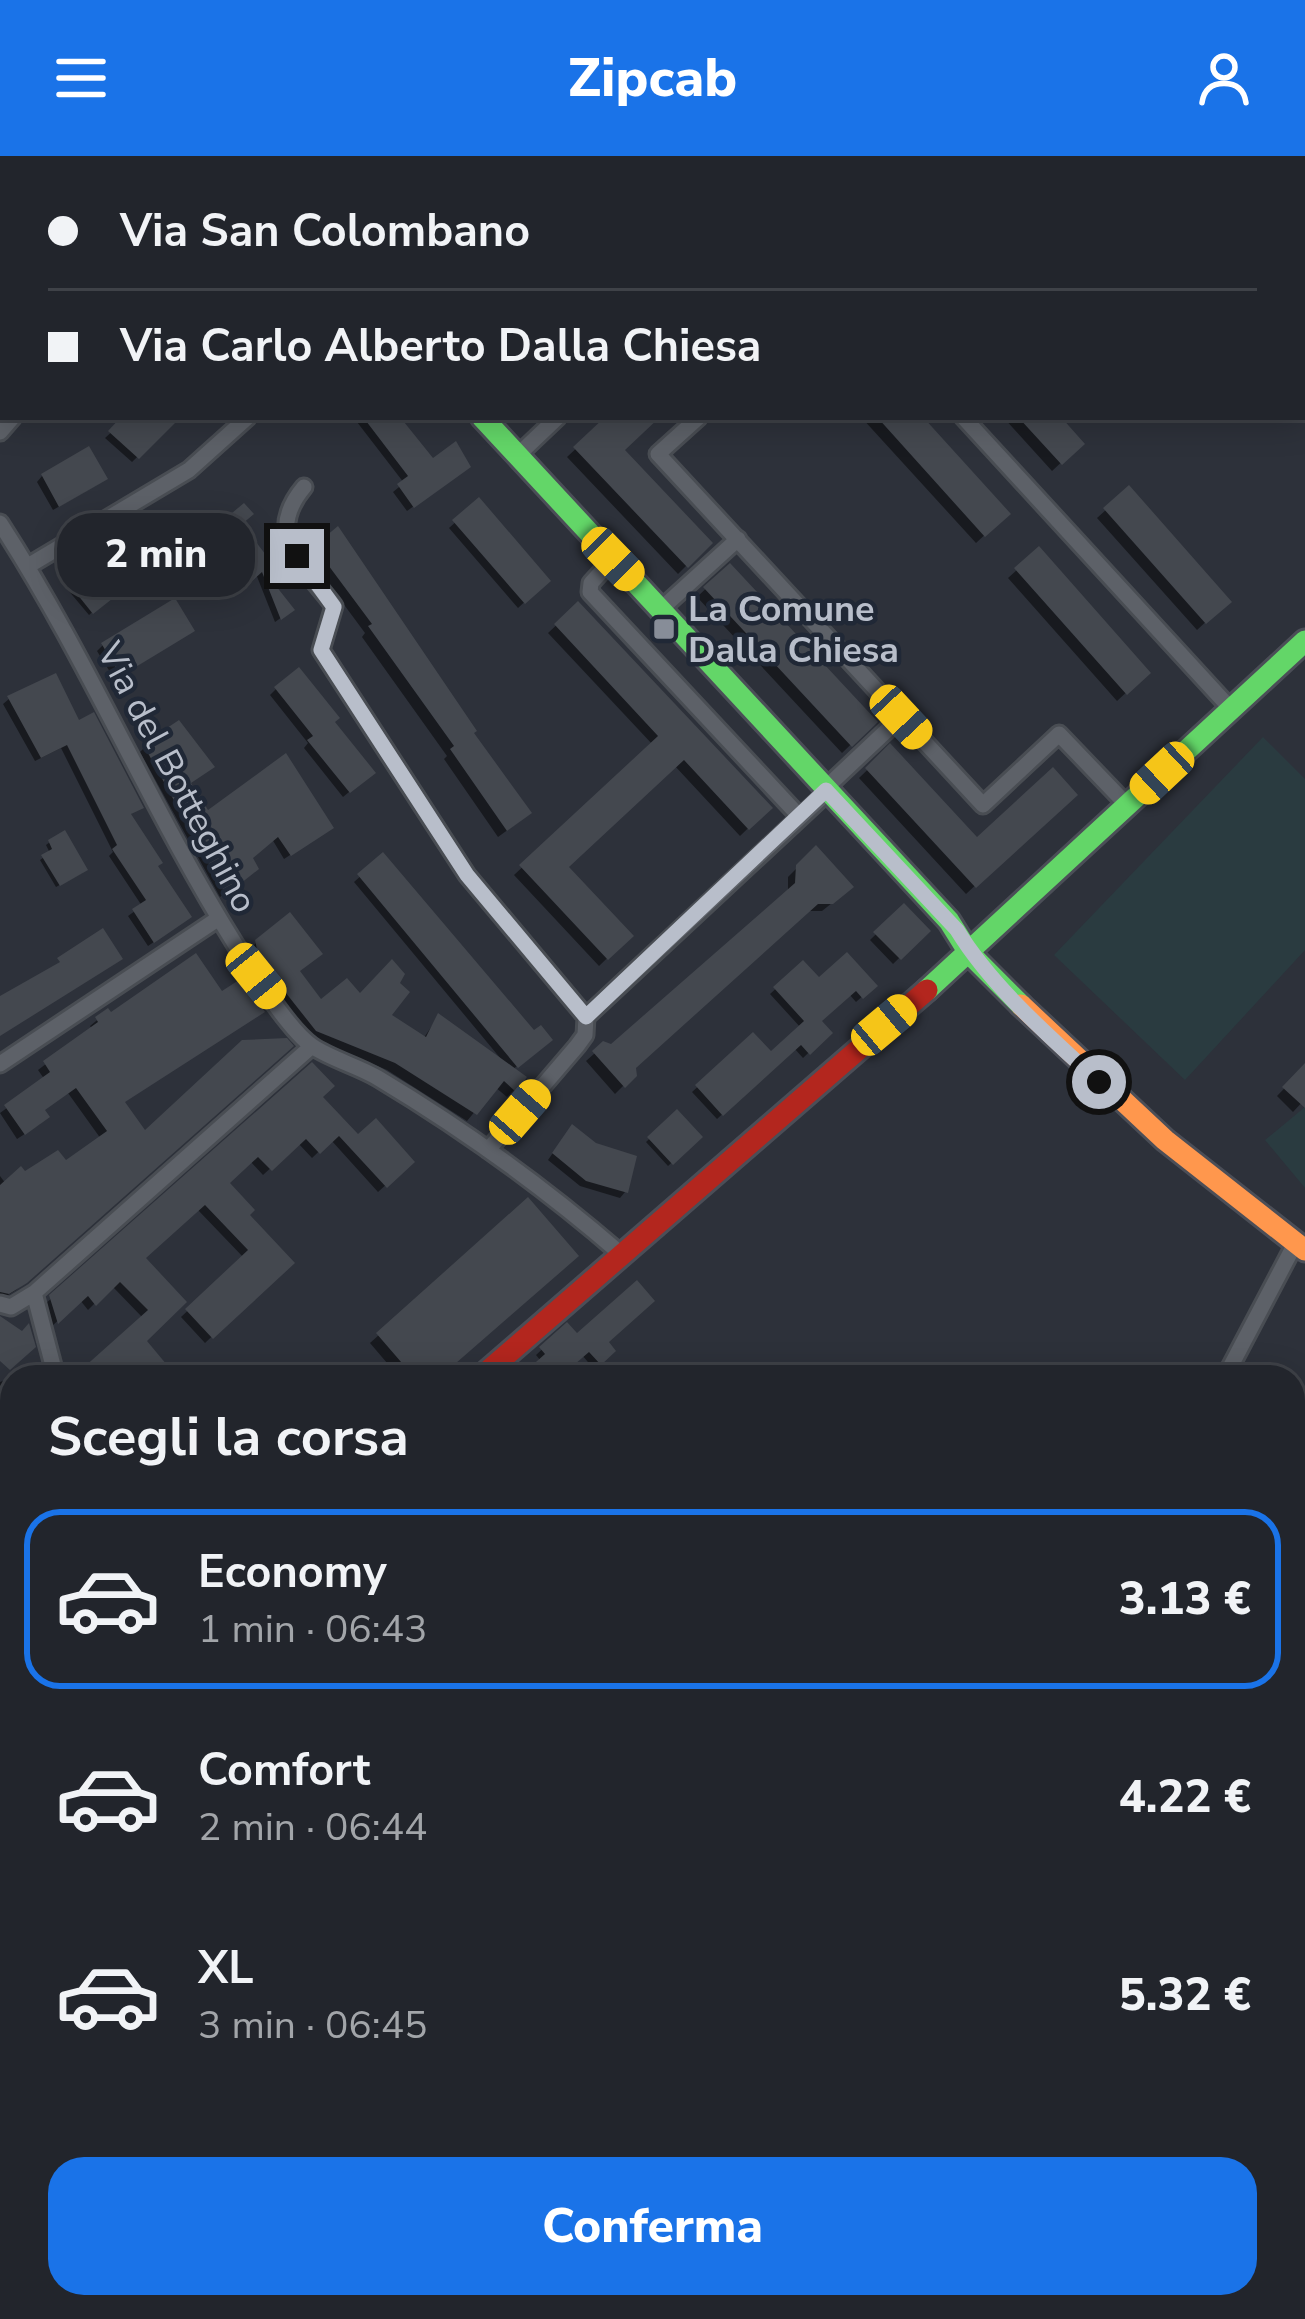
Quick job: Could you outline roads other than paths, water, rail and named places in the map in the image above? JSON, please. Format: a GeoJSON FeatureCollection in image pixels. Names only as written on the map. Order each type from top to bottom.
{"type":"FeatureCollection","features":[{"type":"Feature","properties":{"kind":"street"},"geometry":{"type":"LineString","coordinates":[[28,566],[189,470],[245,420]]}},
{"type":"Feature","properties":{"kind":"street"},"geometry":{"type":"LineString","coordinates":[[485,420],[957,930],[969,952],[1128,1108],[1300,1246],[1233,1365]]}},
{"type":"Feature","properties":{"kind":"street"},"geometry":{"type":"LineString","coordinates":[[518,455],[555,420]]}},
{"type":"Feature","properties":{"kind":"street"},"geometry":{"type":"LineString","coordinates":[[696,420],[658,454],[983,805],[1059,734],[1128,806]]}},
{"type":"Feature","properties":{"kind":"street"},"geometry":{"type":"LineString","coordinates":[[966,420],[1232,709]]}},
{"type":"Feature","properties":{"kind":"street"},"geometry":{"type":"LineString","coordinates":[[304,487],[286,512],[284,528],[297,556],[334,607],[321,650],[467,875],[586,1017],[585,1035],[577,1046],[488,1150]]}},
{"type":"Feature","properties":{"kind":"street","name":"Via del Botteghino"},"geometry":{"type":"LineString","coordinates":[[0,523],[106,705],[156,809],[218,917],[256,976],[312,1046]]}},
{"type":"Feature","properties":{"kind":"street"},"geometry":{"type":"LineString","coordinates":[[660,610],[738,539]]}},
{"type":"Feature","properties":{"kind":"street"},"geometry":{"type":"LineString","coordinates":[[613,559],[591,583],[590,592],[800,817]]}},
{"type":"Feature","properties":{"kind":"street"},"geometry":{"type":"LineString","coordinates":[[495,1365],[969,952],[1305,641]]}},
{"type":"Feature","properties":{"kind":"street"},"geometry":{"type":"LineString","coordinates":[[586,1017],[901,717]]}},
{"type":"Feature","properties":{"kind":"street"},"geometry":{"type":"LineString","coordinates":[[0,1064],[218,917]]}},
{"type":"Feature","properties":{"kind":"street"},"geometry":{"type":"LineString","coordinates":[[0,1304],[11,1307],[34,1293],[312,1046],[376,1077],[488,1150],[621,1254]]}},
{"type":"Feature","properties":{"kind":"street"},"geometry":{"type":"LineString","coordinates":[[34,1293],[53,1365]]}},
{"type":"Feature","properties":{"kind":"place","name":"La Comune Dalla Chiesa"},"geometry":{"type":"Point","coordinates":[664,629]}}]}
